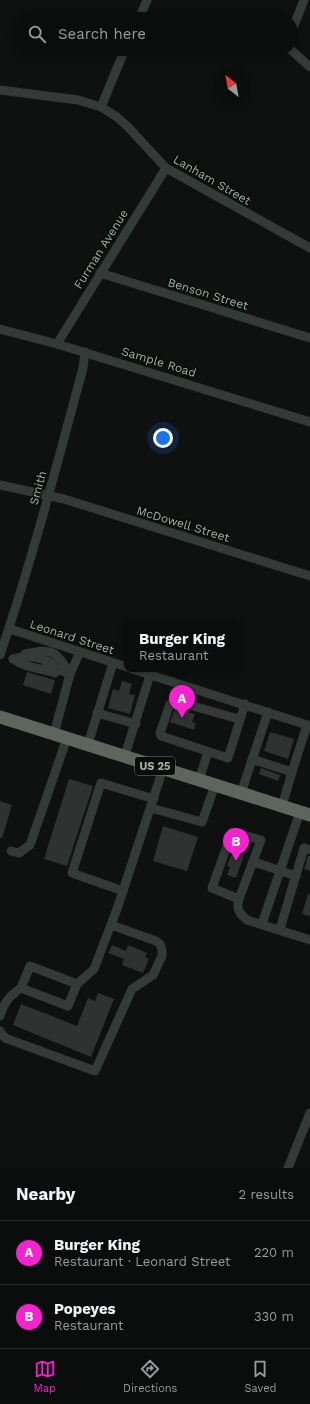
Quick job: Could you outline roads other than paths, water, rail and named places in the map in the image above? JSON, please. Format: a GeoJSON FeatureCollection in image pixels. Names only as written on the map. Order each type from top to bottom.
{"type":"FeatureCollection","features":[{"type":"Feature","properties":{"kind":"highway","name":"US 25"},"geometry":{"type":"LineString","coordinates":[[0,717],[305,813]]}},
{"type":"Feature","properties":{"kind":"street"},"geometry":{"type":"LineString","coordinates":[[142,12],[147,0]]}},
{"type":"Feature","properties":{"kind":"street"},"geometry":{"type":"LineString","coordinates":[[298,15],[304,0]]}},
{"type":"Feature","properties":{"kind":"street"},"geometry":{"type":"LineString","coordinates":[[100,107],[122,56]]}},
{"type":"Feature","properties":{"kind":"street"},"geometry":{"type":"LineString","coordinates":[[298,56],[310,67]]}},
{"type":"Feature","properties":{"kind":"street","name":"Lanham Street"},"geometry":{"type":"LineString","coordinates":[[0,90],[78,100],[100,107],[117,117],[128,127],[166,168],[310,248]]}},
{"type":"Feature","properties":{"kind":"street","name":"Furman Avenue"},"geometry":{"type":"LineString","coordinates":[[57,344],[166,168]]}},
{"type":"Feature","properties":{"kind":"street","name":"Benson Street"},"geometry":{"type":"LineString","coordinates":[[100,273],[310,338]]}},
{"type":"Feature","properties":{"kind":"street","name":"Sample Road"},"geometry":{"type":"LineString","coordinates":[[0,328],[85,352],[310,422]]}},
{"type":"Feature","properties":{"kind":"street","name":"Smith"},"geometry":{"type":"LineString","coordinates":[[0,655],[10,629],[50,495],[83,368],[85,352]]}},
{"type":"Feature","properties":{"kind":"street","name":"McDowell Street"},"geometry":{"type":"LineString","coordinates":[[0,485],[50,495],[310,576]]}},
{"type":"Feature","properties":{"kind":"street","name":"Leonard Street"},"geometry":{"type":"LineString","coordinates":[[10,629],[124,666]]}},
{"type":"Feature","properties":{"kind":"street"},"geometry":{"type":"LineString","coordinates":[[11,851],[19,853],[30,845],[60,736],[61,708],[70,675],[80,652]]}},
{"type":"Feature","properties":{"kind":"street"},"geometry":{"type":"LineString","coordinates":[[0,655],[42,663],[70,675]]}},
{"type":"Feature","properties":{"kind":"street"},"geometry":{"type":"LineString","coordinates":[[13,658],[23,655],[48,661],[70,675]]}},
{"type":"Feature","properties":{"kind":"street"},"geometry":{"type":"LineString","coordinates":[[13,658],[21,664],[38,670],[70,675]]}},
{"type":"Feature","properties":{"kind":"street"},"geometry":{"type":"LineString","coordinates":[[88,744],[113,663]]}},
{"type":"Feature","properties":{"kind":"street"},"geometry":{"type":"LineString","coordinates":[[141,672],[309,725],[292,772],[282,806]]}},
{"type":"Feature","properties":{"kind":"street"},"geometry":{"type":"LineString","coordinates":[[125,756],[150,675]]}},
{"type":"Feature","properties":{"kind":"street"},"geometry":{"type":"LineString","coordinates":[[239,719],[175,701],[170,704],[160,734],[161,736],[228,758],[239,719],[245,704]]}},
{"type":"Feature","properties":{"kind":"street"},"geometry":{"type":"LineString","coordinates":[[241,793],[268,712]]}},
{"type":"Feature","properties":{"kind":"street"},"geometry":{"type":"LineString","coordinates":[[97,713],[136,724]]}},
{"type":"Feature","properties":{"kind":"street"},"geometry":{"type":"LineString","coordinates":[[199,780],[208,752]]}},
{"type":"Feature","properties":{"kind":"street"},"geometry":{"type":"LineString","coordinates":[[252,760],[292,772]]}},
{"type":"Feature","properties":{"kind":"street"},"geometry":{"type":"LineString","coordinates":[[21,988],[68,1006],[77,984],[94,969],[123,891],[163,769]]}},
{"type":"Feature","properties":{"kind":"street"},"geometry":{"type":"LineString","coordinates":[[123,891],[72,873],[101,783],[154,799]]}},
{"type":"Feature","properties":{"kind":"street"},"geometry":{"type":"LineString","coordinates":[[151,808],[202,822],[215,785]]}},
{"type":"Feature","properties":{"kind":"street"},"geometry":{"type":"LineString","coordinates":[[262,924],[280,870],[305,813]]}},
{"type":"Feature","properties":{"kind":"street"},"geometry":{"type":"LineString","coordinates":[[239,899],[212,888],[232,832],[262,840],[239,899],[237,906],[239,913],[247,920],[280,929],[310,940]]}},
{"type":"Feature","properties":{"kind":"street"},"geometry":{"type":"LineString","coordinates":[[280,929],[304,848],[310,850]]}},
{"type":"Feature","properties":{"kind":"street"},"geometry":{"type":"LineString","coordinates":[[254,862],[296,876]]}},
{"type":"Feature","properties":{"kind":"street"},"geometry":{"type":"LineString","coordinates":[[0,1031],[5,1038],[95,1071],[132,989],[152,977],[162,956],[160,944],[156,941],[111,924]]}},
{"type":"Feature","properties":{"kind":"street"},"geometry":{"type":"LineString","coordinates":[[0,1016],[4,1004],[11,994],[21,988],[30,966],[77,984]]}},
{"type":"Feature","properties":{"kind":"street"},"geometry":{"type":"LineString","coordinates":[[288,1168],[310,1113]]}},
{"type":"Feature","properties":{"kind":"place","name":"Burger King"},"geometry":{"type":"Point","coordinates":[182,718]}},
{"type":"Feature","properties":{"kind":"place","name":"Popeyes"},"geometry":{"type":"Point","coordinates":[236,861]}}]}
